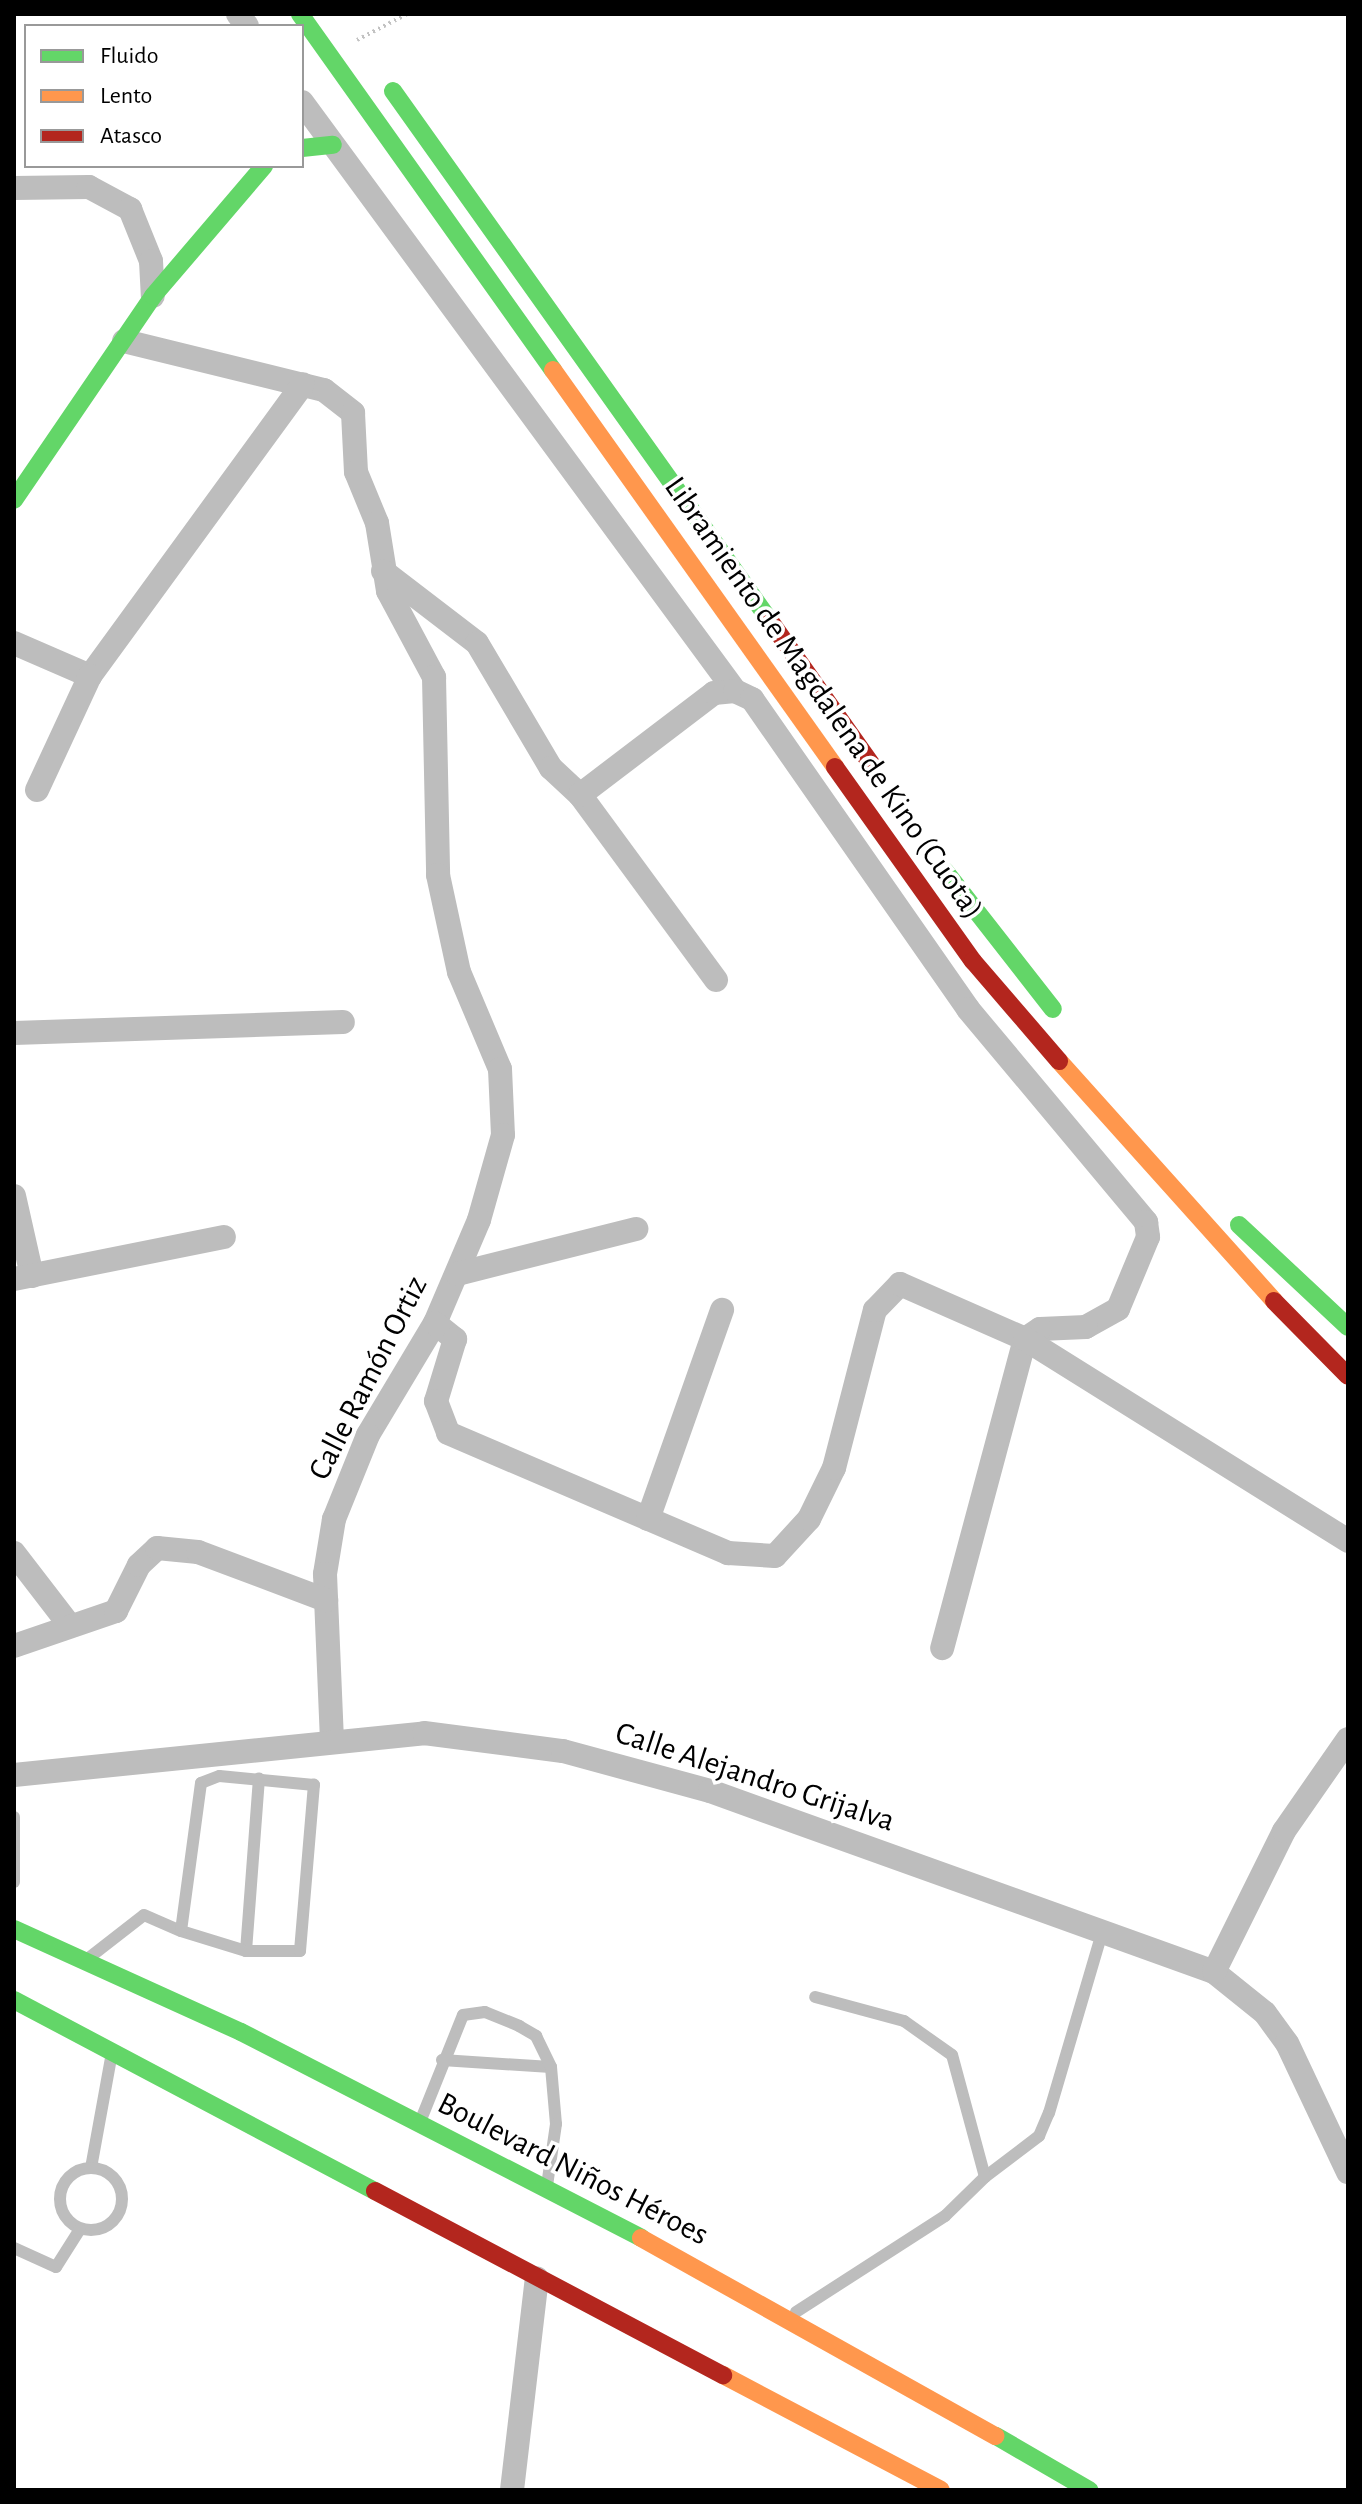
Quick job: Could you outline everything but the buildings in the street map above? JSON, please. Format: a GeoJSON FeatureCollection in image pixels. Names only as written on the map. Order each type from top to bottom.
{"type":"FeatureCollection","features":[{"type":"Feature","properties":{"kind":"main road","name":"Libramiento de Magdalena de Kino (Cuota)"},"geometry":{"type":"LineString","coordinates":[[300,14],[973,961],[1206,1231],[1348,1376]]}},
{"type":"Feature","properties":{"kind":"main road","name":"Libramiento de Magdalena de Kino (Cuota)"},"geometry":{"type":"LineString","coordinates":[[383,77],[762,601],[887,787]]}},
{"type":"Feature","properties":{"kind":"main road"},"geometry":{"type":"LineString","coordinates":[[304,148],[333,145]]}},
{"type":"Feature","properties":{"kind":"main road"},"geometry":{"type":"LineString","coordinates":[[14,500],[153,296],[262,168]]}},
{"type":"Feature","properties":{"kind":"main road","name":"Libramiento de Magdalena de Kino (Cuota)"},"geometry":{"type":"LineString","coordinates":[[936,858],[1071,1032]]}},
{"type":"Feature","properties":{"kind":"main road"},"geometry":{"type":"LineString","coordinates":[[1224,1210],[1348,1327]]}},
{"type":"Feature","properties":{"kind":"main road","name":"Boulevard Niños Héroes"},"geometry":{"type":"LineString","coordinates":[[14,1929],[419,2123],[790,2316],[1041,2458],[1089,2490]]}},
{"type":"Feature","properties":{"kind":"main road"},"geometry":{"type":"LineString","coordinates":[[15,2000],[941,2490]]}},
{"type":"Feature","properties":{"kind":"main road"},"geometry":{"type":"LineString","coordinates":[[1032,2479],[1041,2458]]}},
{"type":"Feature","properties":{"kind":"street"},"geometry":{"type":"LineString","coordinates":[[304,105],[735,691],[752,699],[968,1009],[1146,1222],[1148,1237],[1118,1309],[1086,1327],[1040,1329],[1025,1339],[942,1648]]}},
{"type":"Feature","properties":{"kind":"street"},"geometry":{"type":"LineString","coordinates":[[14,188],[89,187],[130,209],[151,261],[153,296]]}},
{"type":"Feature","properties":{"kind":"street"},"geometry":{"type":"LineString","coordinates":[[124,341],[303,384],[338,396],[353,413],[356,472],[377,523],[383,571],[434,677],[438,875],[459,972],[500,1069],[500,1157],[457,1274]]}},
{"type":"Feature","properties":{"kind":"street"},"geometry":{"type":"LineString","coordinates":[[37,790],[90,676],[303,384]]}},
{"type":"Feature","properties":{"kind":"street"},"geometry":{"type":"LineString","coordinates":[[383,571],[477,643],[551,768],[580,795],[716,980]]}},
{"type":"Feature","properties":{"kind":"street"},"geometry":{"type":"LineString","coordinates":[[14,643],[90,676]]}},
{"type":"Feature","properties":{"kind":"street"},"geometry":{"type":"LineString","coordinates":[[580,795],[714,693],[735,691]]}},
{"type":"Feature","properties":{"kind":"street"},"geometry":{"type":"LineString","coordinates":[[14,1033],[343,1022]]}},
{"type":"Feature","properties":{"kind":"street"},"geometry":{"type":"LineString","coordinates":[[14,1196],[23,1277],[224,1237]]}},
{"type":"Feature","properties":{"kind":"street","name":"Calle Ramón Ortiz"},"geometry":{"type":"LineString","coordinates":[[332,1742],[326,1600],[328,1548],[343,1496],[368,1435],[435,1323],[457,1274],[636,1229]]}},
{"type":"Feature","properties":{"kind":"street"},"geometry":{"type":"LineString","coordinates":[[435,1323],[455,1339],[436,1401],[440,1422],[458,1440],[648,1519],[754,1559],[788,1546],[834,1468],[875,1310],[900,1284],[1025,1339],[1348,1541]]}},
{"type":"Feature","properties":{"kind":"street"},"geometry":{"type":"LineString","coordinates":[[648,1519],[722,1310]]}},
{"type":"Feature","properties":{"kind":"street"},"geometry":{"type":"LineString","coordinates":[[14,1646],[68,1623],[116,1611],[139,1565],[157,1548],[198,1552],[326,1600]]}},
{"type":"Feature","properties":{"kind":"street"},"geometry":{"type":"LineString","coordinates":[[14,1553],[68,1623]]}},
{"type":"Feature","properties":{"kind":"street","name":"Calle Alejandro Grijalva"},"geometry":{"type":"LineString","coordinates":[[14,1775],[332,1742],[470,1735],[614,1763],[1104,1927],[1214,1972],[1265,2013],[1287,2043],[1348,2172]]}},
{"type":"Feature","properties":{"kind":"street"},"geometry":{"type":"LineString","coordinates":[[1214,1972],[1284,1831],[1348,1739]]}},
{"type":"Feature","properties":{"kind":"street"},"geometry":{"type":"LineString","coordinates":[[512,2490],[537,2278]]}},
{"type":"Feature","properties":{"kind":"lane"},"geometry":{"type":"LineString","coordinates":[[86,1961],[137,1917],[156,1915],[181,1931],[246,1951],[290,1955],[304,1943],[318,1801],[306,1780],[259,1778],[201,1783],[181,1931]]}},
{"type":"Feature","properties":{"kind":"lane"},"geometry":{"type":"LineString","coordinates":[[246,1951],[259,1778]]}},
{"type":"Feature","properties":{"kind":"lane"},"geometry":{"type":"LineString","coordinates":[[14,1817],[14,1882]]}},
{"type":"Feature","properties":{"kind":"lane"},"geometry":{"type":"LineString","coordinates":[[790,2316],[945,2216],[985,2177],[1019,2155],[1044,2125],[1104,1927]]}},
{"type":"Feature","properties":{"kind":"lane"},"geometry":{"type":"LineString","coordinates":[[815,1997],[904,2021],[952,2055],[985,2177]]}},
{"type":"Feature","properties":{"kind":"lane"},"geometry":{"type":"LineString","coordinates":[[419,2123],[442,2060],[463,2015],[485,2012],[536,2036],[551,2067],[556,2124],[546,2189]]}},
{"type":"Feature","properties":{"kind":"lane"},"geometry":{"type":"LineString","coordinates":[[91,2168],[113,2177],[121,2211],[104,2228],[80,2229],[63,2212],[62,2188],[91,2168],[112,2051]]}},
{"type":"Feature","properties":{"kind":"lane"},"geometry":{"type":"LineString","coordinates":[[442,2060],[551,2067]]}},
{"type":"Feature","properties":{"kind":"lane"},"geometry":{"type":"LineString","coordinates":[[14,2248],[56,2267],[80,2229]]}},
{"type":"Feature","properties":{"kind":"path"},"geometry":{"type":"LineString","coordinates":[[357,40],[407,14]]}},
{"type":"Feature","properties":{"kind":"traffic: fast"},"geometry":{"type":"LineString","coordinates":[[300,14],[553,370]]}},
{"type":"Feature","properties":{"kind":"traffic: fast"},"geometry":{"type":"LineString","coordinates":[[393,91],[770,621]]}},
{"type":"Feature","properties":{"kind":"traffic: fast"},"geometry":{"type":"LineString","coordinates":[[304,148],[333,145]]}},
{"type":"Feature","properties":{"kind":"traffic: fast"},"geometry":{"type":"LineString","coordinates":[[14,500],[153,296],[262,168]]}},
{"type":"Feature","properties":{"kind":"traffic: fast"},"geometry":{"type":"LineString","coordinates":[[945,871],[1053,1009]]}},
{"type":"Feature","properties":{"kind":"traffic: fast"},"geometry":{"type":"LineString","coordinates":[[1239,1225],[1348,1327]]}},
{"type":"Feature","properties":{"kind":"traffic: fast"},"geometry":{"type":"LineString","coordinates":[[14,1929],[241,2032],[641,2238]]}},
{"type":"Feature","properties":{"kind":"traffic: fast"},"geometry":{"type":"LineString","coordinates":[[14,2000],[375,2191]]}},
{"type":"Feature","properties":{"kind":"traffic: fast"},"geometry":{"type":"LineString","coordinates":[[996,2436],[1089,2490]]}},
{"type":"Feature","properties":{"kind":"traffic: slow"},"geometry":{"type":"LineString","coordinates":[[553,370],[835,767]]}},
{"type":"Feature","properties":{"kind":"traffic: slow"},"geometry":{"type":"LineString","coordinates":[[1059,1061],[1274,1301]]}},
{"type":"Feature","properties":{"kind":"traffic: slow"},"geometry":{"type":"LineString","coordinates":[[641,2238],[996,2436]]}},
{"type":"Feature","properties":{"kind":"traffic: slow"},"geometry":{"type":"LineString","coordinates":[[723,2375],[941,2490]]}},
{"type":"Feature","properties":{"kind":"traffic: jam"},"geometry":{"type":"LineString","coordinates":[[770,621],[872,765]]}},
{"type":"Feature","properties":{"kind":"traffic: jam"},"geometry":{"type":"LineString","coordinates":[[835,767],[973,961],[1059,1061]]}},
{"type":"Feature","properties":{"kind":"traffic: jam"},"geometry":{"type":"LineString","coordinates":[[1274,1301],[1348,1376]]}},
{"type":"Feature","properties":{"kind":"traffic: jam"},"geometry":{"type":"LineString","coordinates":[[375,2191],[723,2375]]}}]}
